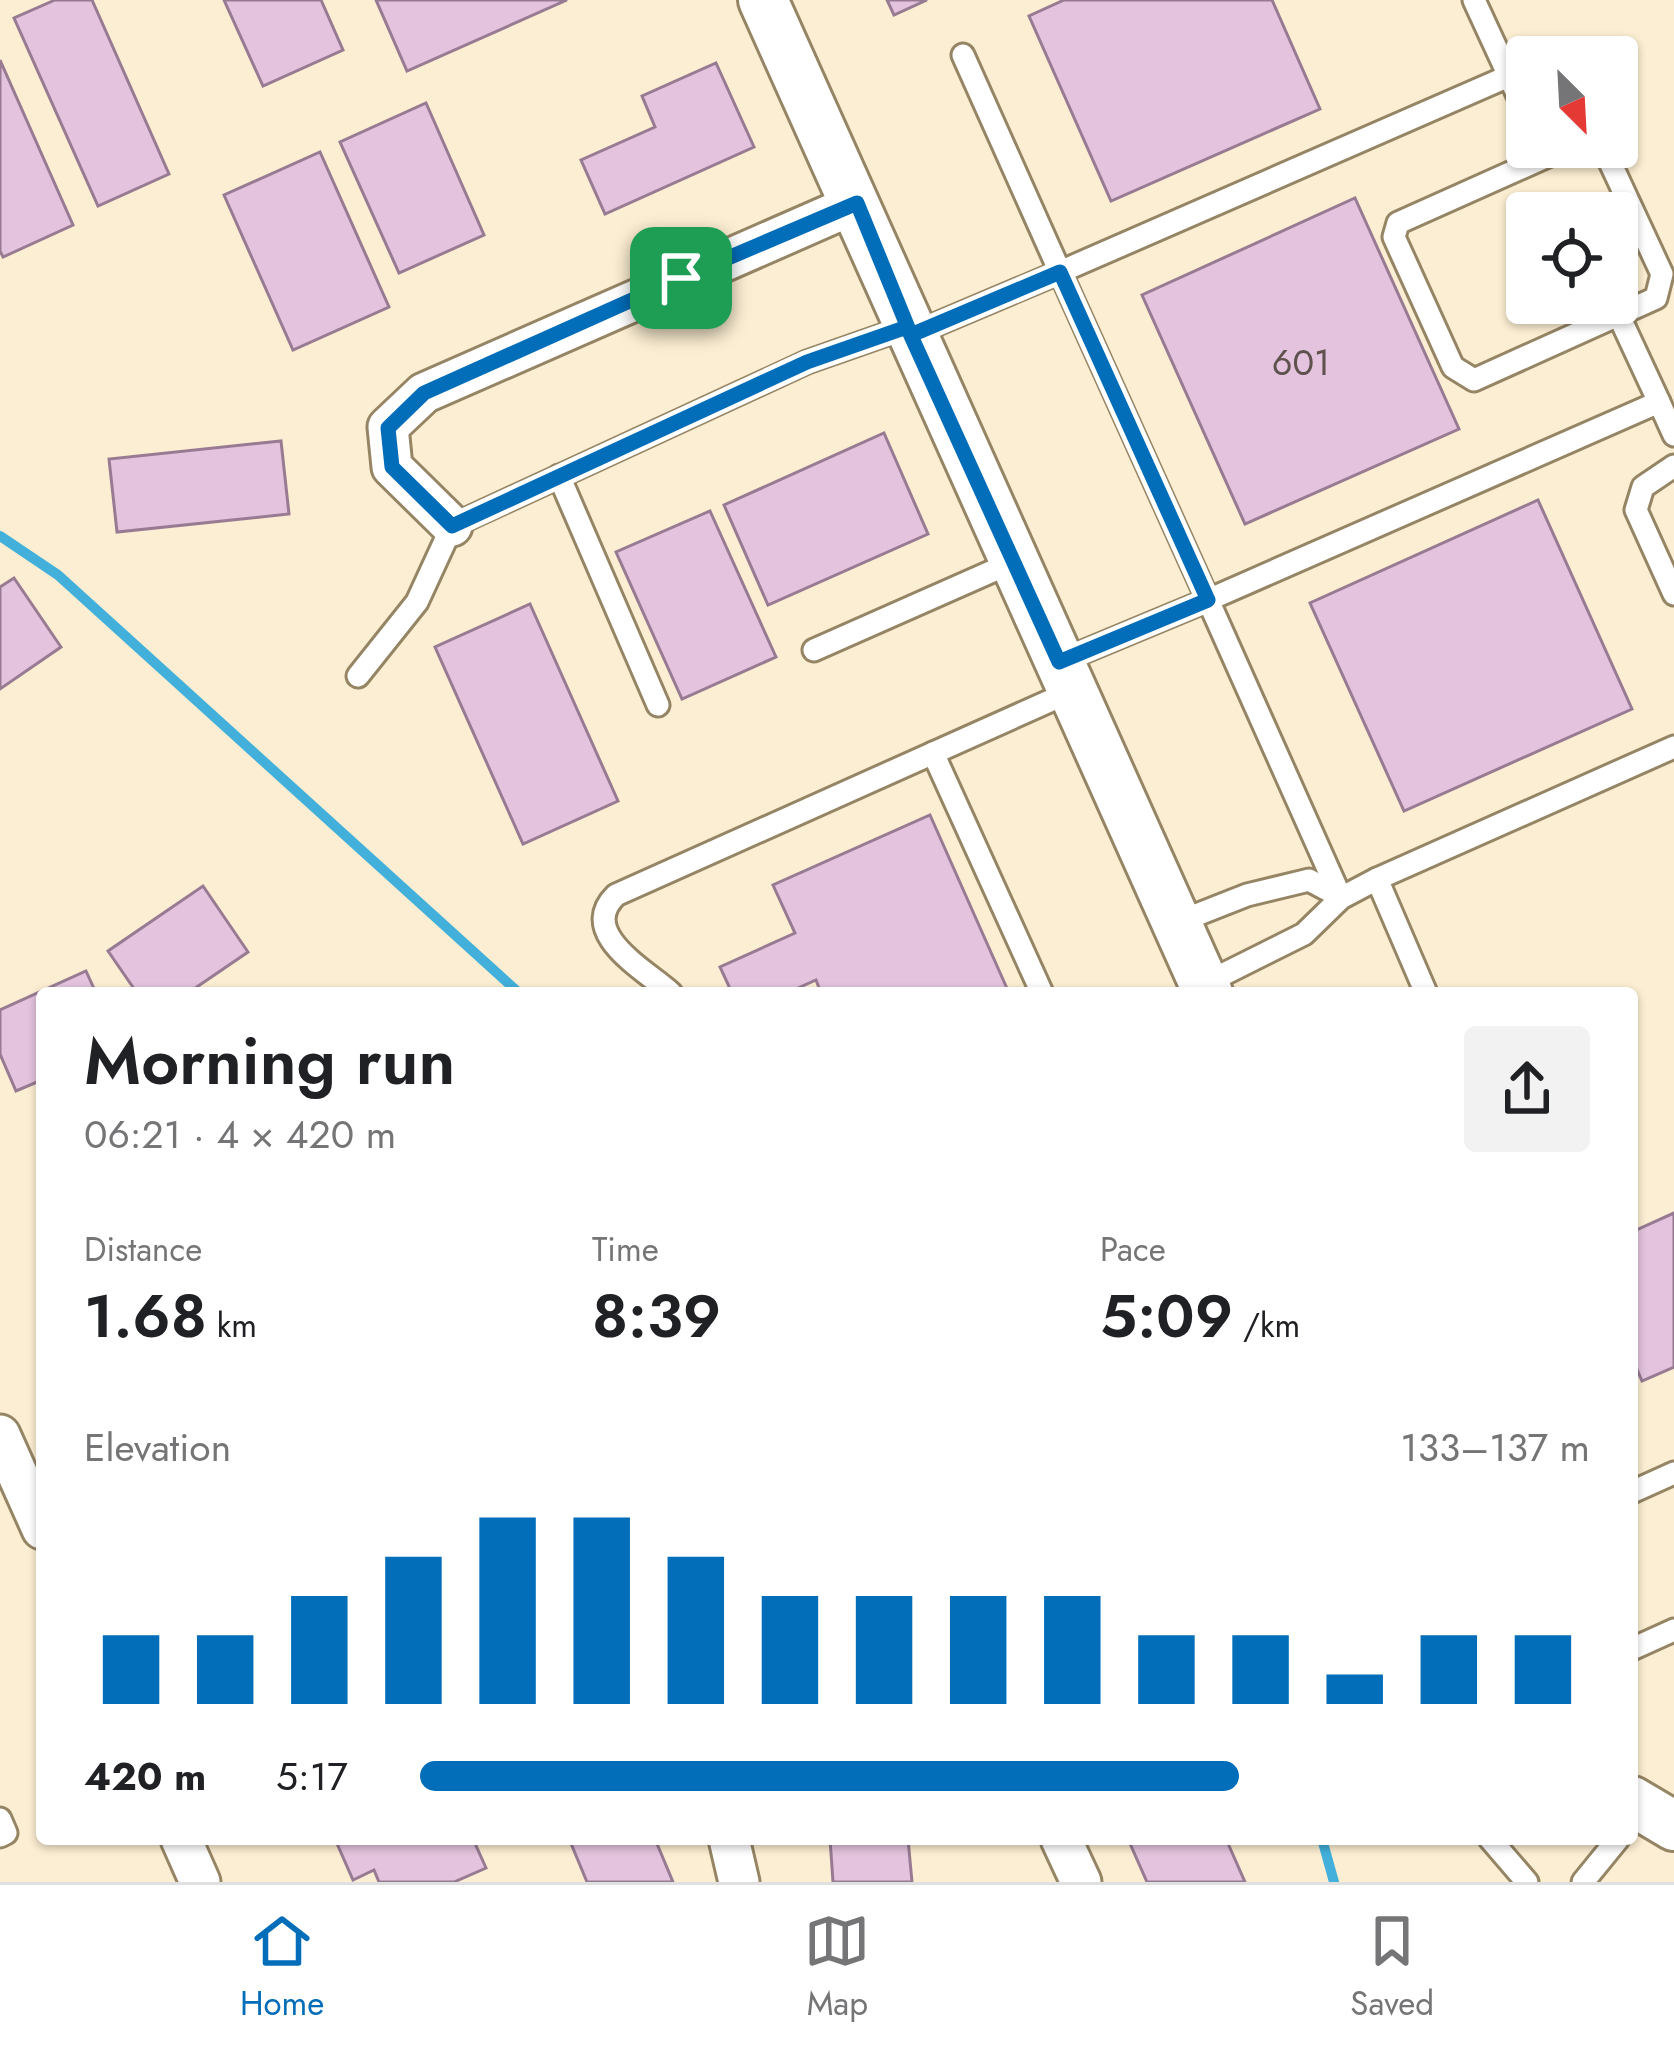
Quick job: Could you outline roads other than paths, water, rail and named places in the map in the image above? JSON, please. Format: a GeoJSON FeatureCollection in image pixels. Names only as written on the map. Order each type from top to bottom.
{"type":"FeatureCollection","features":[{"type":"Feature","properties":{"kind":"street"},"geometry":{"type":"LineString","coordinates":[[763,0],[1206,987]]}},
{"type":"Feature","properties":{"kind":"street"},"geometry":{"type":"LineString","coordinates":[[452,526],[392,467],[388,428],[424,393],[857,203]]}},
{"type":"Feature","properties":{"kind":"street"},"geometry":{"type":"LineString","coordinates":[[0,1435],[36,1516]]}},
{"type":"Feature","properties":{"kind":"street"},"geometry":{"type":"LineString","coordinates":[[184,1845],[200,1882]]}},
{"type":"Feature","properties":{"kind":"street"},"geometry":{"type":"LineString","coordinates":[[730,1845],[739,1882]]}},
{"type":"Feature","properties":{"kind":"street"},"geometry":{"type":"LineString","coordinates":[[1064,1845],[1081,1882]]}},
{"type":"Feature","properties":{"kind":"lane"},"geometry":{"type":"LineString","coordinates":[[1474,0],[1506,69]]}},
{"type":"Feature","properties":{"kind":"lane"},"geometry":{"type":"LineString","coordinates":[[963,55],[1341,898]]}},
{"type":"Feature","properties":{"kind":"lane"},"geometry":{"type":"LineString","coordinates":[[358,676],[417,602],[452,526],[807,362],[909,331],[1060,272],[1506,77]]}},
{"type":"Feature","properties":{"kind":"lane"},"geometry":{"type":"LineString","coordinates":[[1511,168],[1398,223],[1394,237],[1453,367],[1474,380],[1601,324]]}},
{"type":"Feature","properties":{"kind":"lane"},"geometry":{"type":"LineString","coordinates":[[1638,222],[1662,274],[1656,298],[1638,307]]}},
{"type":"Feature","properties":{"kind":"lane"},"geometry":{"type":"LineString","coordinates":[[1623,324],[1674,435]]}},
{"type":"Feature","properties":{"kind":"lane"},"geometry":{"type":"LineString","coordinates":[[664,987],[601,927],[602,914],[616,895],[933,753],[1208,600],[1659,402]]}},
{"type":"Feature","properties":{"kind":"lane"},"geometry":{"type":"LineString","coordinates":[[1674,466],[1643,487],[1636,510],[1674,594]]}},
{"type":"Feature","properties":{"kind":"lane"},"geometry":{"type":"LineString","coordinates":[[559,476],[658,705]]}},
{"type":"Feature","properties":{"kind":"lane"},"geometry":{"type":"LineString","coordinates":[[814,650],[1013,562]]}},
{"type":"Feature","properties":{"kind":"lane"},"geometry":{"type":"LineString","coordinates":[[1208,987],[1304,934],[1341,898],[1377,879],[1674,747]]}},
{"type":"Feature","properties":{"kind":"lane"},"geometry":{"type":"LineString","coordinates":[[933,753],[1039,987]]}},
{"type":"Feature","properties":{"kind":"lane"},"geometry":{"type":"LineString","coordinates":[[1377,879],[1423,987]]}},
{"type":"Feature","properties":{"kind":"lane"},"geometry":{"type":"LineString","coordinates":[[1176,923],[1247,895],[1309,880],[1341,898]]}},
{"type":"Feature","properties":{"kind":"lane"},"geometry":{"type":"LineString","coordinates":[[1638,1489],[1674,1473]]}},
{"type":"Feature","properties":{"kind":"lane"},"geometry":{"type":"LineString","coordinates":[[1638,1646],[1674,1630]]}},
{"type":"Feature","properties":{"kind":"lane"},"geometry":{"type":"LineString","coordinates":[[0,1819],[6,1833],[0,1836]]}},
{"type":"Feature","properties":{"kind":"lane"},"geometry":{"type":"LineString","coordinates":[[1495,1845],[1526,1882]]}},
{"type":"Feature","properties":{"kind":"lane"},"geometry":{"type":"LineString","coordinates":[[1583,1882],[1617,1845]]}},
{"type":"Feature","properties":{"kind":"waterway"},"geometry":{"type":"LineString","coordinates":[[0,536],[58,575],[512,987]]}},
{"type":"Feature","properties":{"kind":"waterway"},"geometry":{"type":"LineString","coordinates":[[1324,1845],[1334,1882]]}}]}
